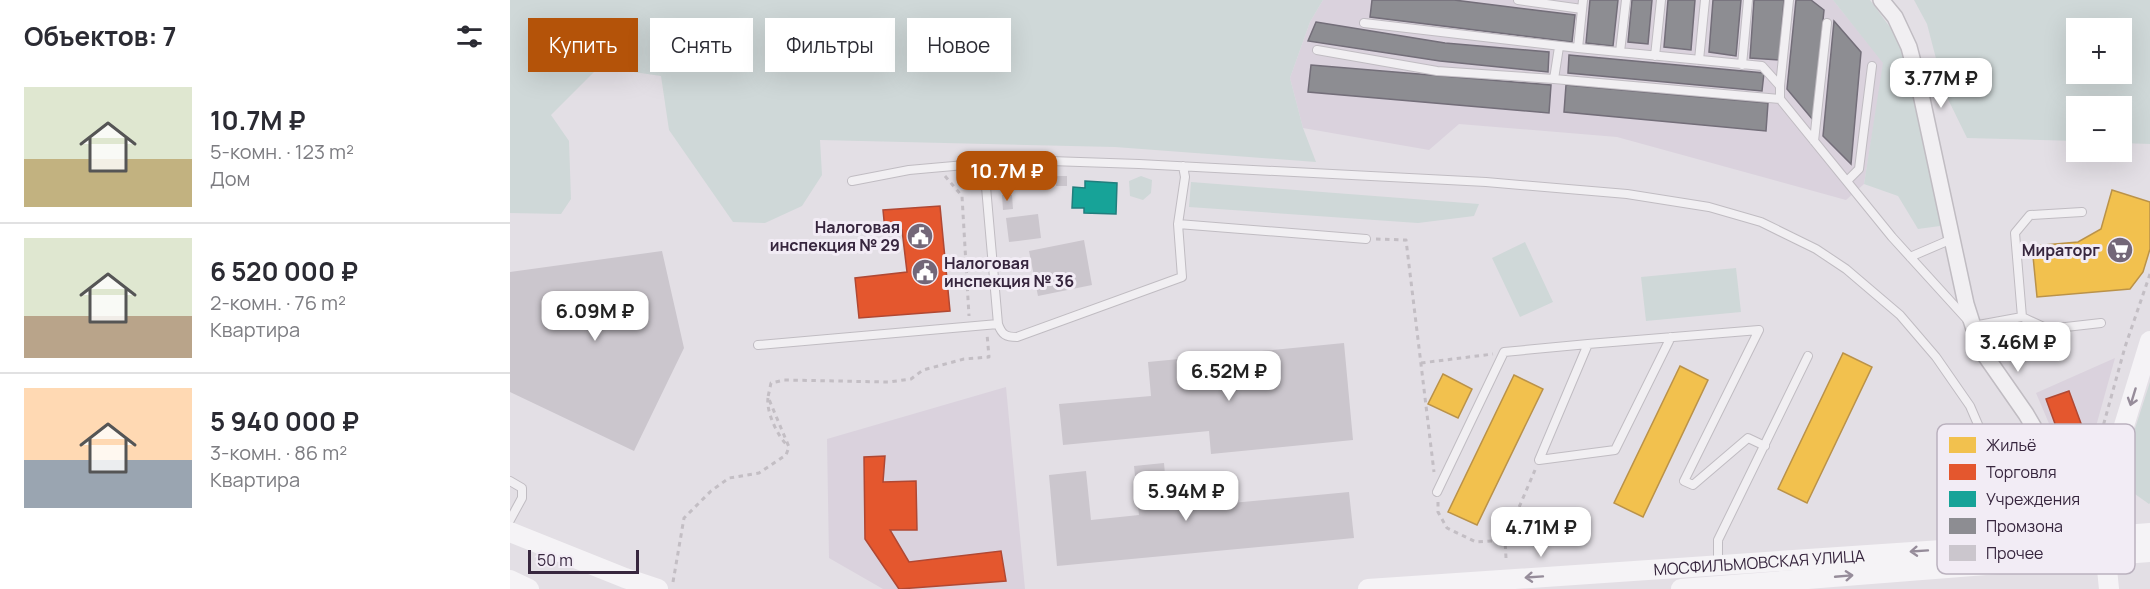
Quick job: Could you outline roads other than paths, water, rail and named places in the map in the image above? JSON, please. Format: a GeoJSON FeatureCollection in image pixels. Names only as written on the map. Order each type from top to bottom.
{"type":"FeatureCollection","features":[{"type":"Feature","properties":{"kind":"main road"},"geometry":{"type":"LineString","coordinates":[[2125,424],[2150,342]]}},
{"type":"Feature","properties":{"kind":"main road"},"geometry":{"type":"LineString","coordinates":[[510,532],[625,578],[666,586]]}},
{"type":"Feature","properties":{"kind":"main road","name":"МОСФИЛЬМОВСКАЯ УЛИЦА"},"geometry":{"type":"LineString","coordinates":[[2135,536],[2150,532]]}},
{"type":"Feature","properties":{"kind":"main road","name":"МОСФИЛЬМОВСКАЯ УЛИЦА"},"geometry":{"type":"LineString","coordinates":[[1368,589],[1937,549]]}},
{"type":"Feature","properties":{"kind":"main road","name":"МОСФИЛЬМОВСКАЯ УЛИЦА"},"geometry":{"type":"LineString","coordinates":[[2135,550],[2150,552]]}},
{"type":"Feature","properties":{"kind":"main road","name":"МОСФИЛЬМОВСКАЯ УЛИЦА"},"geometry":{"type":"LineString","coordinates":[[1681,589],[1761,586],[1937,564]]}},
{"type":"Feature","properties":{"kind":"main road"},"geometry":{"type":"LineString","coordinates":[[2106,574],[2109,589]]}},
{"type":"Feature","properties":{"kind":"main road"},"geometry":{"type":"LineString","coordinates":[[510,580],[529,589]]}},
{"type":"Feature","properties":{"kind":"street"},"geometry":{"type":"LineString","coordinates":[[1881,0],[1895,17],[1909,47],[1966,304],[1980,348],[2031,424]]}},
{"type":"Feature","properties":{"kind":"lane"},"geometry":{"type":"LineString","coordinates":[[1518,0],[1582,9]]}},
{"type":"Feature","properties":{"kind":"lane"},"geometry":{"type":"LineString","coordinates":[[1578,48],[1583,0]]}},
{"type":"Feature","properties":{"kind":"lane"},"geometry":{"type":"LineString","coordinates":[[1620,52],[1626,0]]}},
{"type":"Feature","properties":{"kind":"lane"},"geometry":{"type":"LineString","coordinates":[[1655,56],[1661,0]]}},
{"type":"Feature","properties":{"kind":"lane"},"geometry":{"type":"LineString","coordinates":[[1699,60],[1705,0]]}},
{"type":"Feature","properties":{"kind":"lane"},"geometry":{"type":"LineString","coordinates":[[1742,64],[1748,0]]}},
{"type":"Feature","properties":{"kind":"lane"},"geometry":{"type":"LineString","coordinates":[[1789,0],[1780,99],[1910,257],[1973,326],[2022,317],[2048,329],[2101,322]]}},
{"type":"Feature","properties":{"kind":"lane"},"geometry":{"type":"LineString","coordinates":[[1364,22],[1559,47],[1762,66],[1780,86]]}},
{"type":"Feature","properties":{"kind":"lane"},"geometry":{"type":"LineString","coordinates":[[1814,141],[1827,22]]}},
{"type":"Feature","properties":{"kind":"lane"},"geometry":{"type":"LineString","coordinates":[[1554,79],[1559,47]]}},
{"type":"Feature","properties":{"kind":"lane"},"geometry":{"type":"LineString","coordinates":[[1317,50],[1437,71],[1780,99]]}},
{"type":"Feature","properties":{"kind":"lane"},"geometry":{"type":"LineString","coordinates":[[1846,181],[1859,169],[1872,66]]}},
{"type":"Feature","properties":{"kind":"lane"},"geometry":{"type":"LineString","coordinates":[[852,181],[909,170],[1021,160],[1486,182],[1627,194],[1709,207],[1761,222],[1816,249],[1846,269],[1900,315],[1936,357],[1970,406],[1978,424]]}},
{"type":"Feature","properties":{"kind":"lane"},"geometry":{"type":"LineString","coordinates":[[984,164],[998,324],[1001,332],[1008,337],[1017,337],[1182,277],[1179,225],[1185,177],[1183,166]]}},
{"type":"Feature","properties":{"kind":"lane"},"geometry":{"type":"LineString","coordinates":[[2022,317],[2015,233],[2030,215],[2082,212]]}},
{"type":"Feature","properties":{"kind":"lane"},"geometry":{"type":"LineString","coordinates":[[1179,225],[1366,239]]}},
{"type":"Feature","properties":{"kind":"lane"},"geometry":{"type":"LineString","coordinates":[[1910,257],[1952,239]]}},
{"type":"Feature","properties":{"kind":"lane"},"geometry":{"type":"LineString","coordinates":[[758,345],[998,324]]}},
{"type":"Feature","properties":{"kind":"lane"},"geometry":{"type":"LineString","coordinates":[[1437,492],[1504,352],[1759,330],[1684,481],[1693,485],[1748,438],[1765,446]]}},
{"type":"Feature","properties":{"kind":"lane"},"geometry":{"type":"LineString","coordinates":[[1588,344],[1539,460],[1615,450],[1671,337]]}},
{"type":"Feature","properties":{"kind":"lane"},"geometry":{"type":"LineString","coordinates":[[1718,565],[1718,540],[1808,356]]}},
{"type":"Feature","properties":{"kind":"lane"},"geometry":{"type":"LineString","coordinates":[[510,481],[522,488],[522,498],[510,520]]}},
{"type":"Feature","properties":{"kind":"lane"},"geometry":{"type":"LineString","coordinates":[[1760,562],[1761,586]]}},
{"type":"Feature","properties":{"kind":"place","name":"Налоговая инспекция № 29"},"geometry":{"type":"Point","coordinates":[920,236]}},
{"type":"Feature","properties":{"kind":"place","name":"Мираторг"},"geometry":{"type":"Point","coordinates":[2120,250]}},
{"type":"Feature","properties":{"kind":"place","name":"Налоговая инспекция № 36"},"geometry":{"type":"Point","coordinates":[925,272]}}]}
